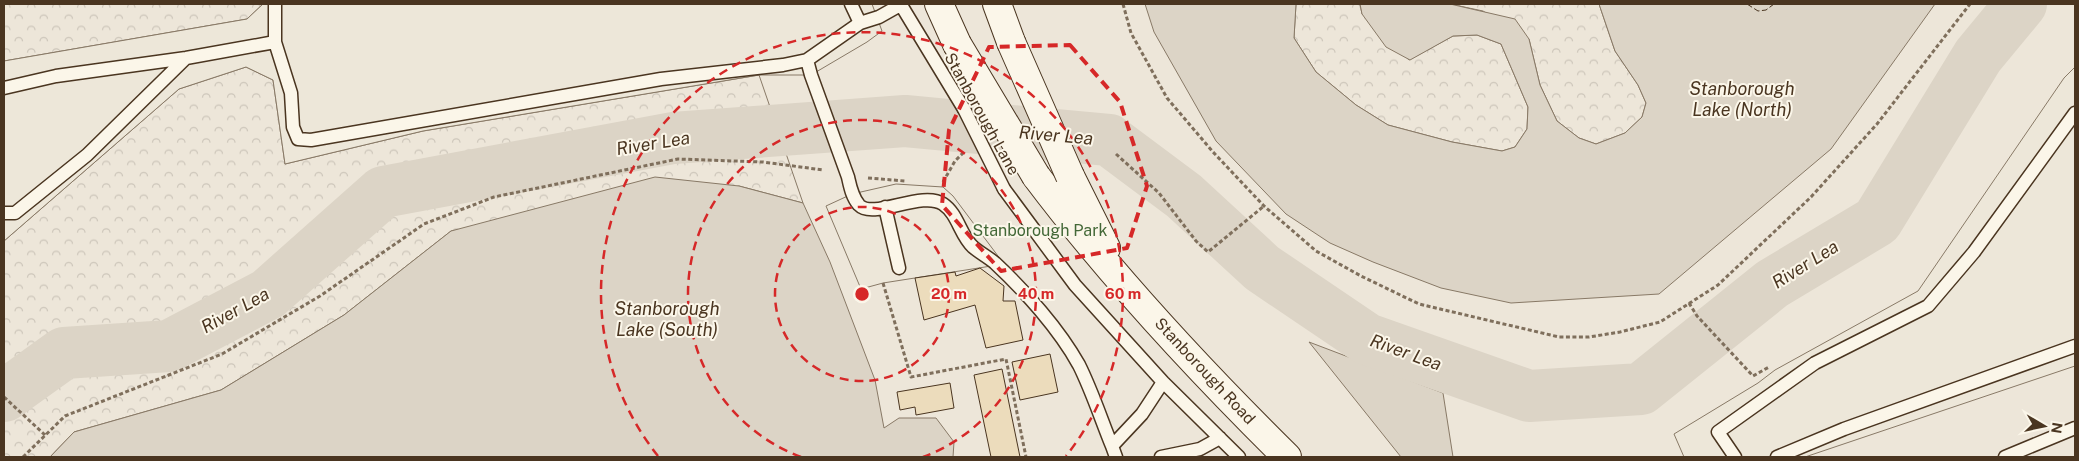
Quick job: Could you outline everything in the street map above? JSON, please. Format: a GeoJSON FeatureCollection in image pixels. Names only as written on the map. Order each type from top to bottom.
{"type":"FeatureCollection","features":[{"type":"Feature","properties":{"kind":"main road"},"geometry":{"type":"LineString","coordinates":[[939,4],[957,44],[1036,176],[1076,229],[1124,283]]}},
{"type":"Feature","properties":{"kind":"main road"},"geometry":{"type":"LineString","coordinates":[[997,4],[1011,42],[1070,176],[1124,283]]}},
{"type":"Feature","properties":{"kind":"main road","name":"Stanborough Road"},"geometry":{"type":"LineString","coordinates":[[1124,283],[1190,358],[1287,457]]}},
{"type":"Feature","properties":{"kind":"lane"},"geometry":{"type":"LineString","coordinates":[[275,4],[274,42],[291,93],[293,127],[298,139],[311,140],[661,79],[783,65],[807,60],[820,102],[848,177],[852,194],[859,206],[869,210],[923,200],[942,203],[953,214],[964,235],[973,246],[994,262],[1042,312],[1078,365],[1114,451]]}},
{"type":"Feature","properties":{"kind":"lane"},"geometry":{"type":"LineString","coordinates":[[851,4],[860,23]]}},
{"type":"Feature","properties":{"kind":"lane","name":"Stanborough Lane"},"geometry":{"type":"LineString","coordinates":[[807,60],[860,23],[879,17],[902,4],[964,109],[1004,189],[1075,285],[1163,382],[1240,457]]}},
{"type":"Feature","properties":{"kind":"lane"},"geometry":{"type":"LineString","coordinates":[[4,88],[56,76],[186,58],[274,42]]}},
{"type":"Feature","properties":{"kind":"lane"},"geometry":{"type":"LineString","coordinates":[[4,213],[15,214],[87,155],[186,58]]}},
{"type":"Feature","properties":{"kind":"lane"},"geometry":{"type":"LineString","coordinates":[[1735,457],[1718,432],[1815,363],[1928,306],[1974,252],[2075,113]]}},
{"type":"Feature","properties":{"kind":"lane"},"geometry":{"type":"LineString","coordinates":[[885,207],[899,268]]}},
{"type":"Feature","properties":{"kind":"lane"},"geometry":{"type":"LineString","coordinates":[[1777,457],[1844,429],[2075,346]]}},
{"type":"Feature","properties":{"kind":"lane"},"geometry":{"type":"LineString","coordinates":[[1114,451],[1163,382]]}},
{"type":"Feature","properties":{"kind":"lane"},"geometry":{"type":"LineString","coordinates":[[2005,457],[2075,428]]}},
{"type":"Feature","properties":{"kind":"lane"},"geometry":{"type":"LineString","coordinates":[[1161,457],[1200,449],[1220,438]]}},
{"type":"Feature","properties":{"kind":"path"},"geometry":{"type":"LineString","coordinates":[[1123,4],[1131,33],[1167,98],[1213,152],[1264,206],[1316,251],[1360,276],[1419,304],[1560,337],[1620,332],[1660,322],[1718,285],[1811,197],[1877,124],[1970,4]]}},
{"type":"Feature","properties":{"kind":"path"},"geometry":{"type":"LineString","coordinates":[[942,183],[955,161],[966,150]]}},
{"type":"Feature","properties":{"kind":"path"},"geometry":{"type":"LineString","coordinates":[[1116,154],[1159,193],[1196,241],[1208,252],[1217,247],[1242,223],[1264,206]]}},
{"type":"Feature","properties":{"kind":"path"},"geometry":{"type":"LineString","coordinates":[[23,457],[64,416],[222,354],[320,296],[424,224],[494,197],[678,158],[763,162],[827,170],[848,177],[914,181]]}},
{"type":"Feature","properties":{"kind":"path"},"geometry":{"type":"LineString","coordinates":[[883,283],[911,377],[1006,359],[1026,457]]}},
{"type":"Feature","properties":{"kind":"path"},"geometry":{"type":"LineString","coordinates":[[1689,303],[1697,316],[1753,376],[1776,363]]}},
{"type":"Feature","properties":{"kind":"path"},"geometry":{"type":"LineString","coordinates":[[4,397],[45,435]]}},
{"type":"Feature","properties":{"kind":"highlighted area"},"geometry":{"type":"Polygon","coordinates":[[[1070,45],[1120,102],[1147,186],[1127,248],[1001,271],[942,205],[949,130],[989,47],[1070,45]]]}},
{"type":"Feature","properties":{"kind":"green space"},"geometry":{"type":"Polygon","coordinates":[[[4,4],[263,4],[247,19],[4,61],[4,4]]]}},
{"type":"Feature","properties":{"kind":"green space","name":"Stanborough Park"},"geometry":{"type":"Polygon","coordinates":[[[263,4],[2075,4],[2075,457],[4,457],[4,61],[247,19],[263,4]]]}},
{"type":"Feature","properties":{"kind":"green space"},"geometry":{"type":"Polygon","coordinates":[[[1296,4],[1360,4],[1362,14],[1409,60],[1453,36],[1477,35],[1501,44],[1528,107],[1527,129],[1515,147],[1502,151],[1452,142],[1388,125],[1356,105],[1316,72],[1294,38],[1296,4]]]}},
{"type":"Feature","properties":{"kind":"green space"},"geometry":{"type":"Polygon","coordinates":[[[1450,4],[1599,4],[1615,51],[1638,85],[1646,103],[1642,117],[1625,133],[1596,144],[1579,138],[1557,121],[1540,85],[1529,39],[1483,11],[1450,4]]]}},
{"type":"Feature","properties":{"kind":"green space"},"geometry":{"type":"Polygon","coordinates":[[[246,67],[273,80],[285,164],[423,131],[759,75],[803,203],[739,186],[451,231],[344,315],[221,390],[74,432],[50,457],[4,457],[4,241],[179,89],[246,67]]]}},
{"type":"Feature","properties":{"kind":"shaded area"},"geometry":{"type":"Polygon","coordinates":[[[263,4],[872,4],[882,31],[811,75],[759,75],[423,131],[285,164],[273,80],[246,67],[179,89],[4,241],[4,61],[247,19],[263,4]]]}},
{"type":"Feature","properties":{"kind":"shaded area"},"geometry":{"type":"Polygon","coordinates":[[[2075,67],[2075,366],[1805,457],[1684,457],[1674,434],[1758,383],[1775,370],[1918,291],[2064,78],[2075,67]]]}},
{"type":"Feature","properties":{"kind":"shaded area"},"geometry":{"type":"Polygon","coordinates":[[[896,184],[943,187],[953,196],[1004,264],[883,283],[861,289],[826,206],[852,194],[896,184]]]}},
{"type":"Feature","properties":{"kind":"water","name":"Stanborough Lake (North)"},"geometry":{"type":"Polygon","coordinates":[[[1145,4],[1296,4],[1294,38],[1316,72],[1356,105],[1388,125],[1452,142],[1502,151],[1515,147],[1527,129],[1528,107],[1501,44],[1477,35],[1453,36],[1410,60],[1386,47],[1362,14],[1360,4],[1450,4],[1515,19],[1529,39],[1540,85],[1557,121],[1579,138],[1596,144],[1625,133],[1642,117],[1646,103],[1638,85],[1615,51],[1599,4],[1935,4],[1831,149],[1659,294],[1511,303],[1441,288],[1373,262],[1330,243],[1286,214],[1216,141],[1154,32],[1145,4]]]}},
{"type":"Feature","properties":{"kind":"water","name":"Stanborough Lake (South)"},"geometry":{"type":"Polygon","coordinates":[[[655,177],[739,186],[803,203],[830,262],[875,380],[884,428],[899,418],[936,418],[954,442],[953,457],[50,457],[74,432],[221,390],[344,315],[451,231],[655,177]]]}},
{"type":"Feature","properties":{"kind":"water"},"geometry":{"type":"Polygon","coordinates":[[[1309,342],[1443,393],[1453,457],[1401,457],[1309,342]]]}},
{"type":"Feature","properties":{"kind":"building"},"geometry":{"type":"Polygon","coordinates":[[[980,268],[1004,286],[1003,301],[1015,301],[1023,340],[986,348],[975,305],[924,320],[915,278],[955,272],[956,276],[980,268]]]}},
{"type":"Feature","properties":{"kind":"building"},"geometry":{"type":"Polygon","coordinates":[[[1050,354],[1058,392],[1020,400],[1012,362],[1050,354]]]}},
{"type":"Feature","properties":{"kind":"building"},"geometry":{"type":"Polygon","coordinates":[[[1002,369],[1020,457],[991,457],[974,375],[1002,369]]]}},
{"type":"Feature","properties":{"kind":"building"},"geometry":{"type":"Polygon","coordinates":[[[950,383],[954,408],[916,415],[915,407],[900,410],[897,392],[950,383]]]}},
{"type":"Feature","properties":{"kind":"waterway","name":"River Lea"},"geometry":{"type":"LineString","coordinates":[[4,396],[64,353],[169,346],[268,294],[383,192],[673,138],[905,121],[1109,140],[1184,196],[1262,268],[1367,339],[1529,396],[1641,389],[1772,284],[1877,221],[1978,56],[2021,4]]}},
{"type":"Feature","properties":{"kind":"fence"},"geometry":{"type":"LineString","coordinates":[[1747,4],[1758,11],[1766,10],[1774,4]]}}]}
